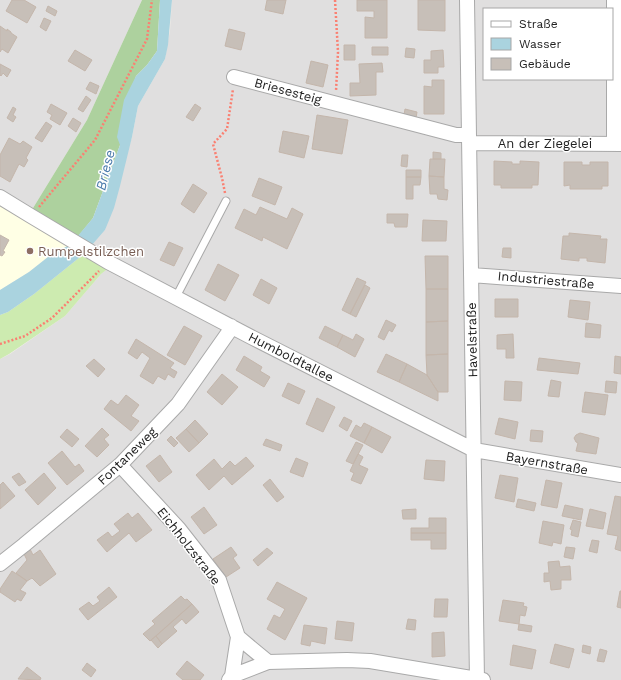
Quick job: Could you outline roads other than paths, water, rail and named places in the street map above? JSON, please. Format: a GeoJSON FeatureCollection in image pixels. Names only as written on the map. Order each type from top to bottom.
{"type":"FeatureCollection","features":[{"type":"Feature","properties":{"kind":"street","name":"Havelstraße"},"geometry":{"type":"LineString","coordinates":[[467,0],[479,680]]}},
{"type":"Feature","properties":{"kind":"street"},"geometry":{"type":"LineString","coordinates":[[614,0],[618,144]]}},
{"type":"Feature","properties":{"kind":"street","name":"Briesesteig"},"geometry":{"type":"LineString","coordinates":[[234,77],[469,139]]}},
{"type":"Feature","properties":{"kind":"street","name":"An der Ziegelei"},"geometry":{"type":"LineString","coordinates":[[469,139],[618,144]]}},
{"type":"Feature","properties":{"kind":"street","name":"Humboldtallee"},"geometry":{"type":"LineString","coordinates":[[0,197],[108,262],[474,450]]}},
{"type":"Feature","properties":{"kind":"street","name":"Industriestraße"},"geometry":{"type":"LineString","coordinates":[[471,274],[621,286]]}},
{"type":"Feature","properties":{"kind":"street","name":"Fontaneweg"},"geometry":{"type":"LineString","coordinates":[[0,564],[120,465],[178,404],[228,333],[231,326]]}},
{"type":"Feature","properties":{"kind":"street","name":"Bayernstraße"},"geometry":{"type":"LineString","coordinates":[[474,450],[621,476]]}},
{"type":"Feature","properties":{"kind":"street","name":"Eichholzstraße"},"geometry":{"type":"LineString","coordinates":[[120,465],[179,529],[219,580],[238,637],[230,678]]}},
{"type":"Feature","properties":{"kind":"street"},"geometry":{"type":"LineString","coordinates":[[238,637],[268,662]]}},
{"type":"Feature","properties":{"kind":"street","name":"Eichholzstraße"},"geometry":{"type":"LineString","coordinates":[[230,678],[268,662],[300,660],[370,661],[479,680]]}},
{"type":"Feature","properties":{"kind":"lane"},"geometry":{"type":"LineString","coordinates":[[176,297],[226,201]]}},
{"type":"Feature","properties":{"kind":"water"},"geometry":{"type":"Polygon","coordinates":[[[160,0],[172,0],[168,45],[165,59],[138,106],[120,186],[114,208],[105,230],[85,253],[34,294],[8,312],[0,315],[0,290],[29,272],[48,257],[71,244],[93,218],[120,145],[117,137],[124,100],[136,76],[147,65],[157,51],[160,0]]]}},
{"type":"Feature","properties":{"kind":"place","name":"Rumpelstilzchen"},"geometry":{"type":"Point","coordinates":[30,251]}},
{"type":"Feature","properties":{"kind":"water label","name":"Briese"},"geometry":{"type":"Point","coordinates":[105,170]}}]}
